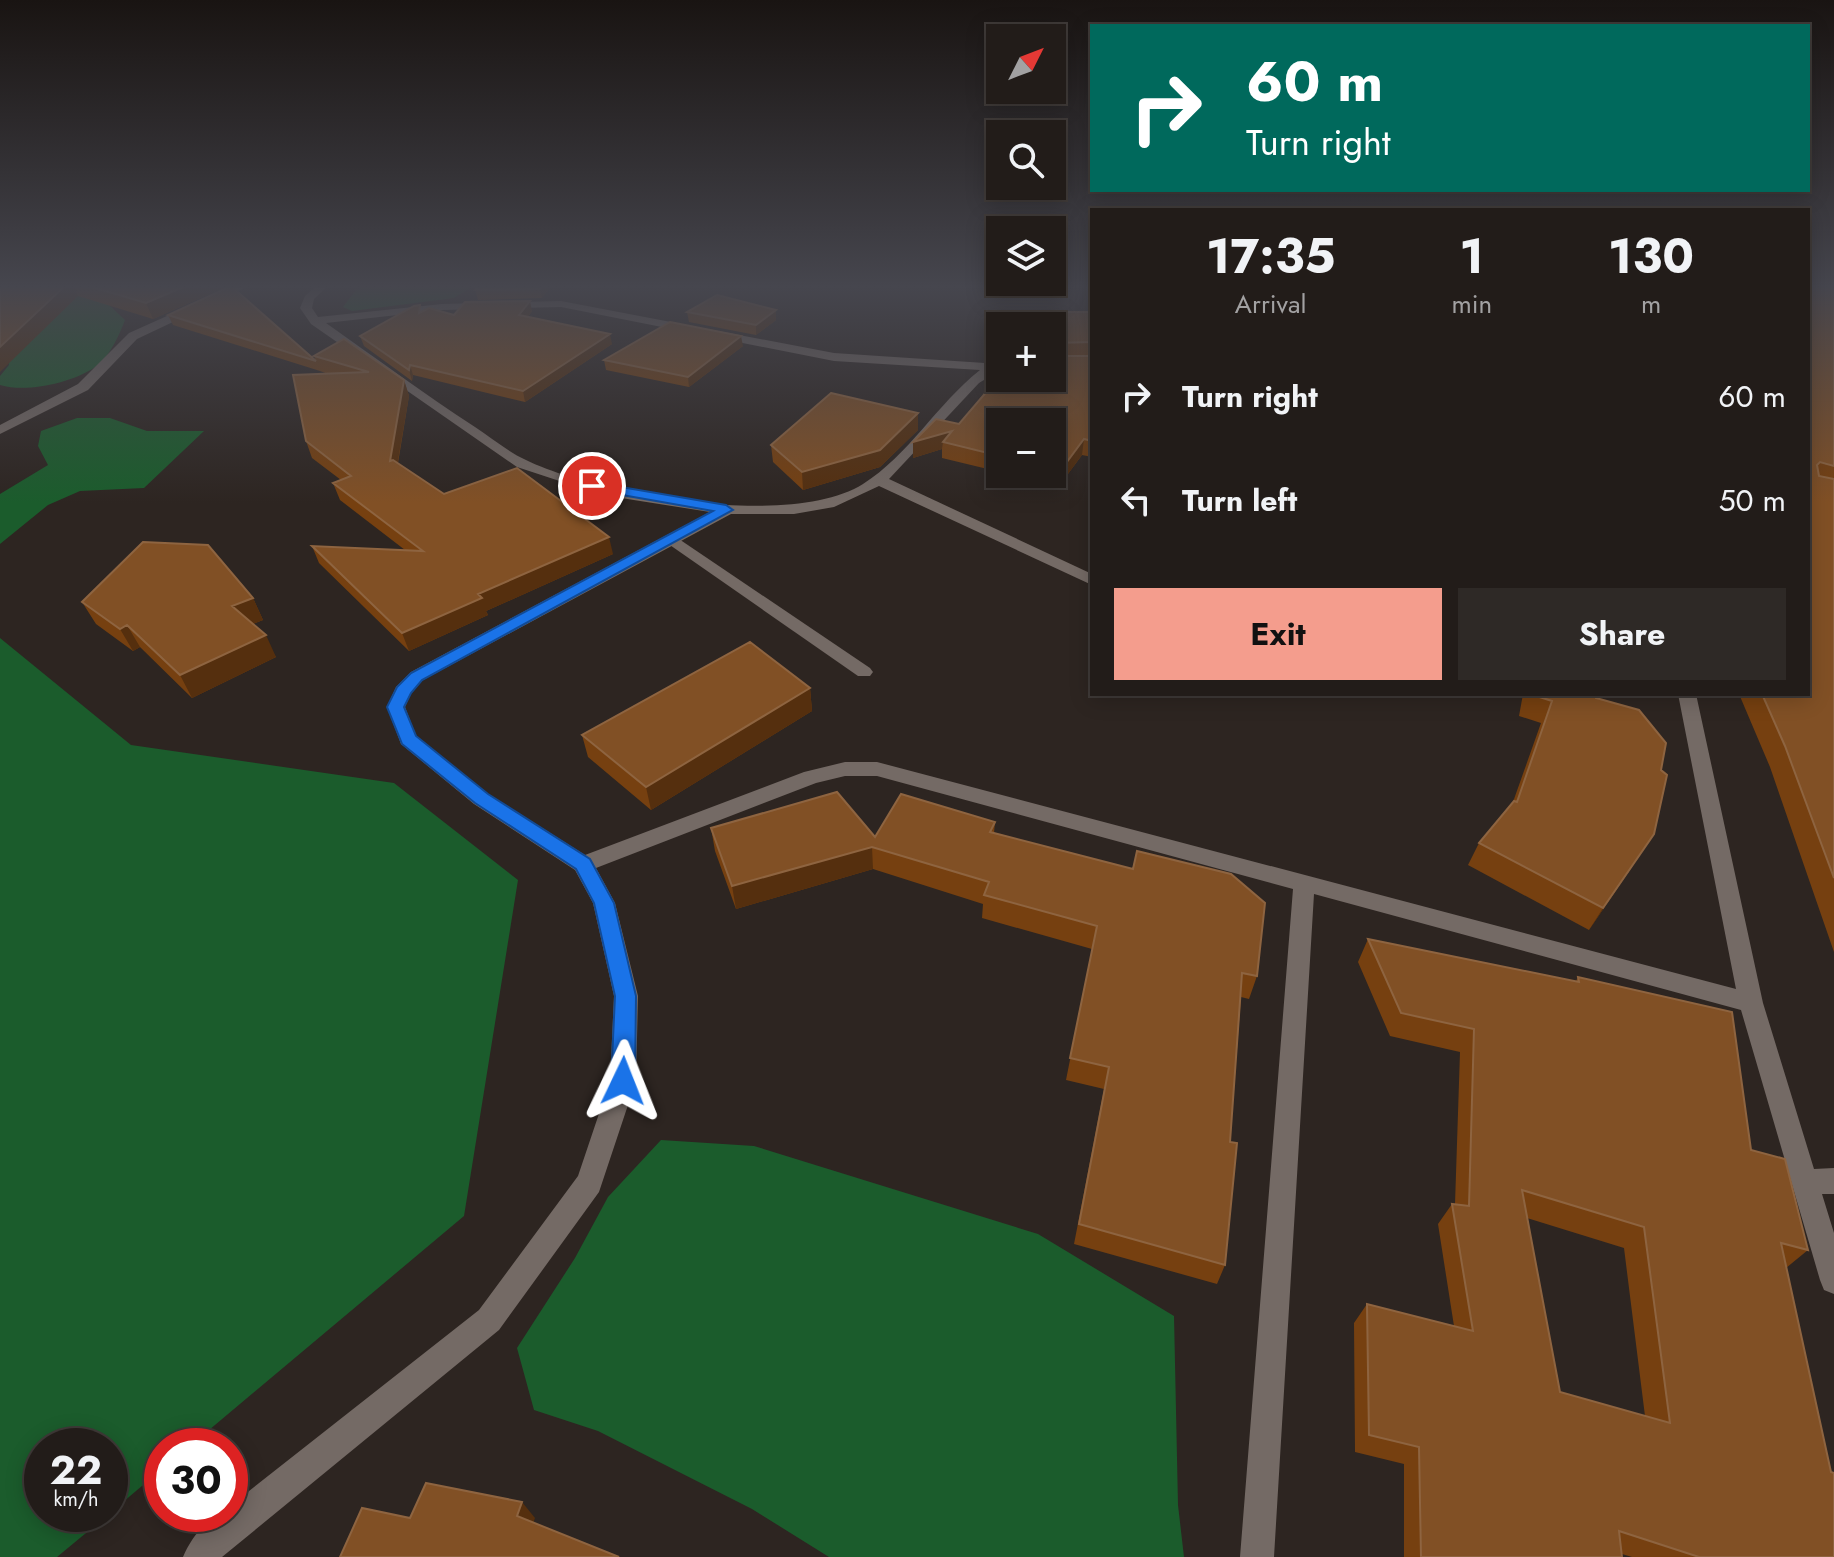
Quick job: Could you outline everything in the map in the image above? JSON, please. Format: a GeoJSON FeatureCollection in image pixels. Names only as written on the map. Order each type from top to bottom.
{"type":"FeatureCollection","features":[{"type":"Feature","properties":{"kind":"street"},"geometry":{"type":"LineString","coordinates":[[0,430],[83,387],[112,358]]}},
{"type":"Feature","properties":{"kind":"street"},"geometry":{"type":"LineString","coordinates":[[365,358],[415,395],[527,467],[564,480],[621,493],[726,510],[768,512],[833,502],[863,491],[878,480],[974,379],[986,372]]}},
{"type":"Feature","properties":{"kind":"street"},"geometry":{"type":"LineString","coordinates":[[845,358],[986,366]]}},
{"type":"Feature","properties":{"kind":"street"},"geometry":{"type":"LineString","coordinates":[[878,480],[1090,579]]}},
{"type":"Feature","properties":{"kind":"street"},"geometry":{"type":"LineString","coordinates":[[200,1557],[217,1537],[489,1320],[589,1183],[623,1081],[626,996],[604,903],[583,864],[481,799],[408,739],[396,707],[403,691],[417,676],[460,651],[726,510]]}},
{"type":"Feature","properties":{"kind":"street"},"geometry":{"type":"LineString","coordinates":[[673,540],[864,672]]}},
{"type":"Feature","properties":{"kind":"street"},"geometry":{"type":"LineString","coordinates":[[1687,696],[1751,1003],[1834,1280]]}},
{"type":"Feature","properties":{"kind":"street"},"geometry":{"type":"LineString","coordinates":[[583,864],[811,777],[845,769],[877,769],[1751,1003]]}},
{"type":"Feature","properties":{"kind":"street"},"geometry":{"type":"LineString","coordinates":[[1257,1557],[1304,883]]}},
{"type":"Feature","properties":{"kind":"street"},"geometry":{"type":"LineString","coordinates":[[1806,1182],[1834,1181]]}},
{"type":"Feature","properties":{"kind":"green space"},"geometry":{"type":"Polygon","coordinates":[[[8,358],[105,358],[94,368],[61,382],[23,388],[0,385],[0,376],[9,365],[8,358]]]}},
{"type":"Feature","properties":{"kind":"green space"},"geometry":{"type":"Polygon","coordinates":[[[77,418],[110,418],[147,431],[204,431],[144,488],[80,491],[48,505],[0,544],[0,494],[48,465],[38,446],[41,431],[77,418]]]}},
{"type":"Feature","properties":{"kind":"green space"},"geometry":{"type":"Polygon","coordinates":[[[0,638],[131,745],[394,783],[518,880],[464,1216],[211,1428],[144,1428],[144,1484],[128,1498],[128,1428],[24,1428],[24,1532],[87,1532],[57,1557],[0,1557],[0,638]]]}},
{"type":"Feature","properties":{"kind":"green space"},"geometry":{"type":"Polygon","coordinates":[[[661,1140],[754,1146],[1038,1234],[1174,1316],[1178,1505],[1184,1557],[829,1557],[752,1509],[598,1431],[534,1410],[517,1348],[575,1258],[608,1197],[661,1140]]]}},
{"type":"Feature","properties":{"kind":"building"},"geometry":{"type":"Polygon","coordinates":[[[320,358],[371,358],[404,380],[390,461],[393,460],[444,494],[517,468],[609,537],[478,594],[482,598],[402,633],[312,546],[423,551],[333,483],[351,476],[306,441],[293,375],[369,372],[320,358]]]}},
{"type":"Feature","properties":{"kind":"building"},"geometry":{"type":"Polygon","coordinates":[[[391,358],[574,358],[523,391],[410,365],[409,370],[391,358]]]}},
{"type":"Feature","properties":{"kind":"building"},"geometry":{"type":"Polygon","coordinates":[[[608,358],[713,358],[688,377],[604,360],[608,358]]]}},
{"type":"Feature","properties":{"kind":"building"},"geometry":{"type":"Polygon","coordinates":[[[1066,358],[1090,358],[1090,440],[1084,439],[1066,463],[1066,408],[986,408],[986,453],[943,442],[952,431],[913,442],[936,419],[959,424],[986,392],[1066,392],[1066,358]]]}},
{"type":"Feature","properties":{"kind":"building"},"geometry":{"type":"Polygon","coordinates":[[[1810,358],[1834,358],[1834,466],[1820,462],[1817,465],[1819,476],[1834,479],[1834,878],[1785,746],[1763,696],[1810,696],[1810,358]]]}},
{"type":"Feature","properties":{"kind":"building"},"geometry":{"type":"Polygon","coordinates":[[[831,393],[918,413],[880,450],[802,472],[771,445],[831,393]]]}},
{"type":"Feature","properties":{"kind":"building"},"geometry":{"type":"Polygon","coordinates":[[[143,542],[208,545],[253,598],[232,606],[266,635],[180,675],[127,625],[120,629],[82,602],[143,542]]]}},
{"type":"Feature","properties":{"kind":"building"},"geometry":{"type":"Polygon","coordinates":[[[750,642],[810,688],[646,787],[582,735],[750,642]]]}},
{"type":"Feature","properties":{"kind":"building"},"geometry":{"type":"Polygon","coordinates":[[[1536,696],[1596,696],[1639,710],[1666,743],[1661,770],[1667,775],[1654,834],[1603,908],[1479,843],[1514,801],[1517,802],[1552,701],[1536,696]]]}},
{"type":"Feature","properties":{"kind":"building"},"geometry":{"type":"Polygon","coordinates":[[[837,792],[875,837],[901,794],[995,822],[990,832],[1133,869],[1137,851],[1231,874],[1265,903],[1257,976],[1242,973],[1230,1142],[1237,1143],[1225,1265],[1079,1224],[1109,1067],[1070,1058],[1097,926],[984,895],[989,882],[872,847],[732,886],[711,828],[837,792]]]}},
{"type":"Feature","properties":{"kind":"building"},"geometry":{"type":"Polygon","coordinates":[[[1368,939],[1579,982],[1578,977],[1732,1012],[1751,1150],[1785,1159],[1808,1250],[1781,1243],[1831,1472],[1834,1473],[1834,1557],[1699,1557],[1619,1531],[1622,1557],[1421,1557],[1419,1447],[1369,1435],[1367,1304],[1473,1331],[1452,1204],[1469,1206],[1474,1029],[1401,1013],[1368,939]],[[1522,1190],[1560,1392],[1670,1423],[1644,1227],[1522,1190]]]}},
{"type":"Feature","properties":{"kind":"building"},"geometry":{"type":"Polygon","coordinates":[[[426,1483],[522,1502],[517,1516],[619,1557],[340,1557],[362,1508],[410,1518],[426,1483]]]}},
{"type":"Feature","properties":{"kind":"route"},"geometry":{"type":"LineString","coordinates":[[592,486],[726,510],[417,676],[403,691],[396,707],[408,739],[481,799],[583,864],[604,903],[626,996],[623,1081]]}}]}
